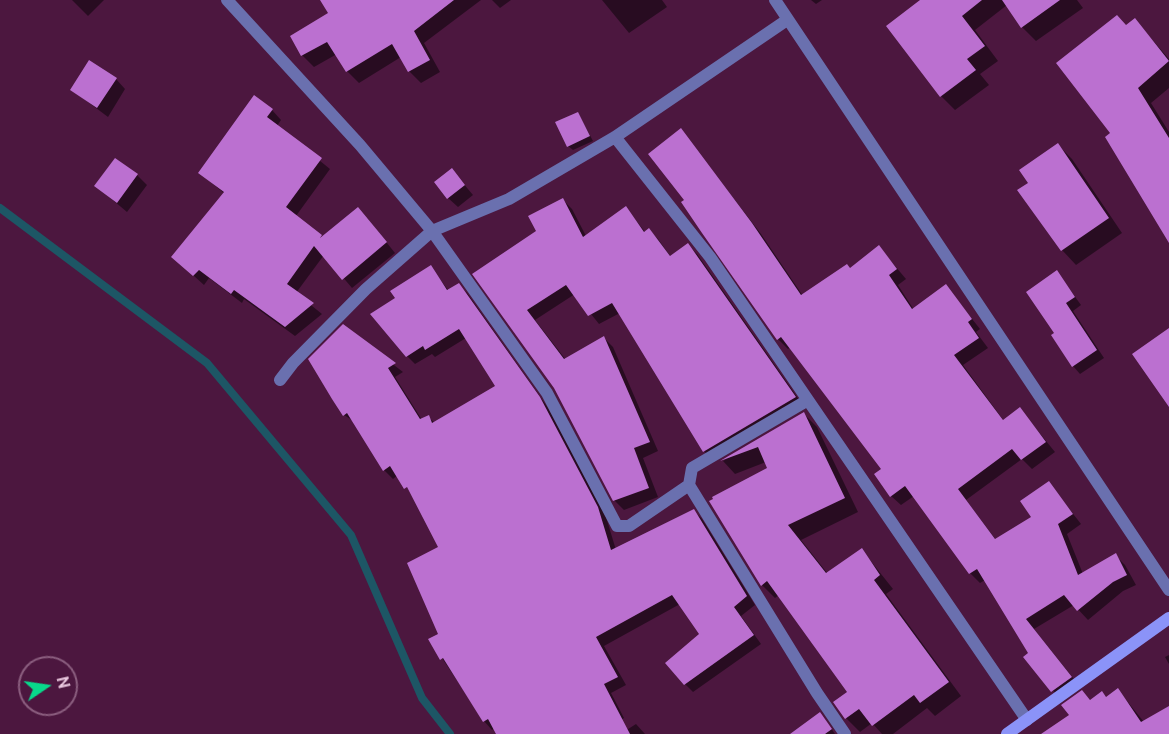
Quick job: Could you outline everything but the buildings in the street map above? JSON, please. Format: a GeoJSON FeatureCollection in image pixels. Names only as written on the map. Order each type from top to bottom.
{"type":"FeatureCollection","features":[{"type":"Feature","properties":{"kind":"street"},"geometry":{"type":"LineString","coordinates":[[227,0],[360,144],[432,231],[547,393],[616,526],[628,526],[689,485]]}},
{"type":"Feature","properties":{"kind":"street"},"geometry":{"type":"LineString","coordinates":[[775,0],[1169,590]]}},
{"type":"Feature","properties":{"kind":"street"},"geometry":{"type":"LineString","coordinates":[[280,380],[293,363],[366,289],[432,231],[509,199],[615,137],[787,20]]}},
{"type":"Feature","properties":{"kind":"street"},"geometry":{"type":"LineString","coordinates":[[615,137],[710,257],[1027,720]]}},
{"type":"Feature","properties":{"kind":"street"},"geometry":{"type":"LineString","coordinates":[[808,400],[692,468],[689,485],[817,693],[845,734]]}},
{"type":"Feature","properties":{"kind":"street"},"geometry":{"type":"LineString","coordinates":[[1007,734],[1169,618]]}},
{"type":"Feature","properties":{"kind":"waterway"},"geometry":{"type":"LineString","coordinates":[[0,208],[207,363],[351,535],[422,698],[450,734]]}}]}
